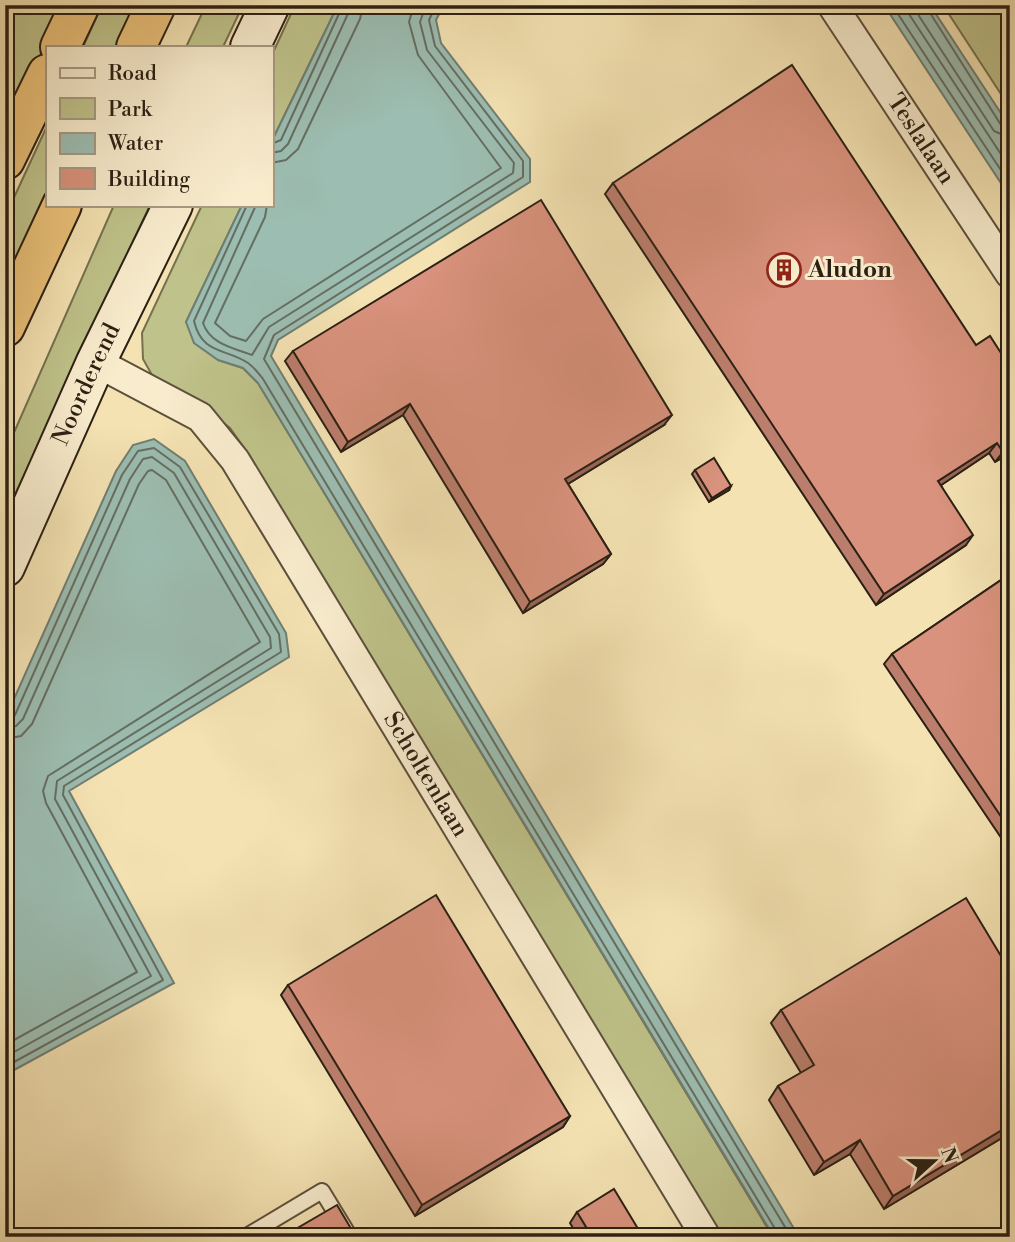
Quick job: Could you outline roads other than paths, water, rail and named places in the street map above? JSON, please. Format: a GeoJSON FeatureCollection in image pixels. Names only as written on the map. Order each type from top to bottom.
{"type":"FeatureCollection","features":[{"type":"Feature","properties":{"kind":"highway"},"geometry":{"type":"LineString","coordinates":[[60,46],[80,5]]}},
{"type":"Feature","properties":{"kind":"highway"},"geometry":{"type":"LineString","coordinates":[[136,46],[156,5]]}},
{"type":"Feature","properties":{"kind":"highway"},"geometry":{"type":"LineString","coordinates":[[5,160],[46,76]]}},
{"type":"Feature","properties":{"kind":"highway"},"geometry":{"type":"LineString","coordinates":[[5,327],[62,206]]}},
{"type":"Feature","properties":{"kind":"street"},"geometry":{"type":"LineString","coordinates":[[250,46],[270,5]]}},
{"type":"Feature","properties":{"kind":"street","name":"Teslalaan"},"geometry":{"type":"LineString","coordinates":[[832,5],[1010,274]]}},
{"type":"Feature","properties":{"kind":"street","name":"Noorderend"},"geometry":{"type":"LineString","coordinates":[[5,567],[96,362],[173,206]]}},
{"type":"Feature","properties":{"kind":"street","name":"Scholtenlaan"},"geometry":{"type":"LineString","coordinates":[[96,362],[200,417],[235,460],[706,1237]]}},
{"type":"Feature","properties":{"kind":"lane"},"geometry":{"type":"LineString","coordinates":[[245,1237],[322,1191],[350,1237]]}},
{"type":"Feature","properties":{"kind":"water"},"geometry":{"type":"Polygon","coordinates":[[[338,5],[444,5],[436,20],[441,43],[530,159],[530,182],[278,340],[271,356],[799,1237],[774,1237],[258,383],[243,368],[218,360],[194,343],[186,322],[242,206],[273,206],[273,139],[338,5]]]}},
{"type":"Feature","properties":{"kind":"water"},"geometry":{"type":"Polygon","coordinates":[[[884,5],[930,5],[1010,127],[1010,197],[884,5]]]}},
{"type":"Feature","properties":{"kind":"water"},"geometry":{"type":"Polygon","coordinates":[[[154,439],[185,461],[286,633],[289,657],[69,791],[174,983],[5,1075],[5,719],[116,471],[133,445],[154,439]]]}},
{"type":"Feature","properties":{"kind":"place","name":"Aludon"},"geometry":{"type":"Point","coordinates":[784,270]}}]}
